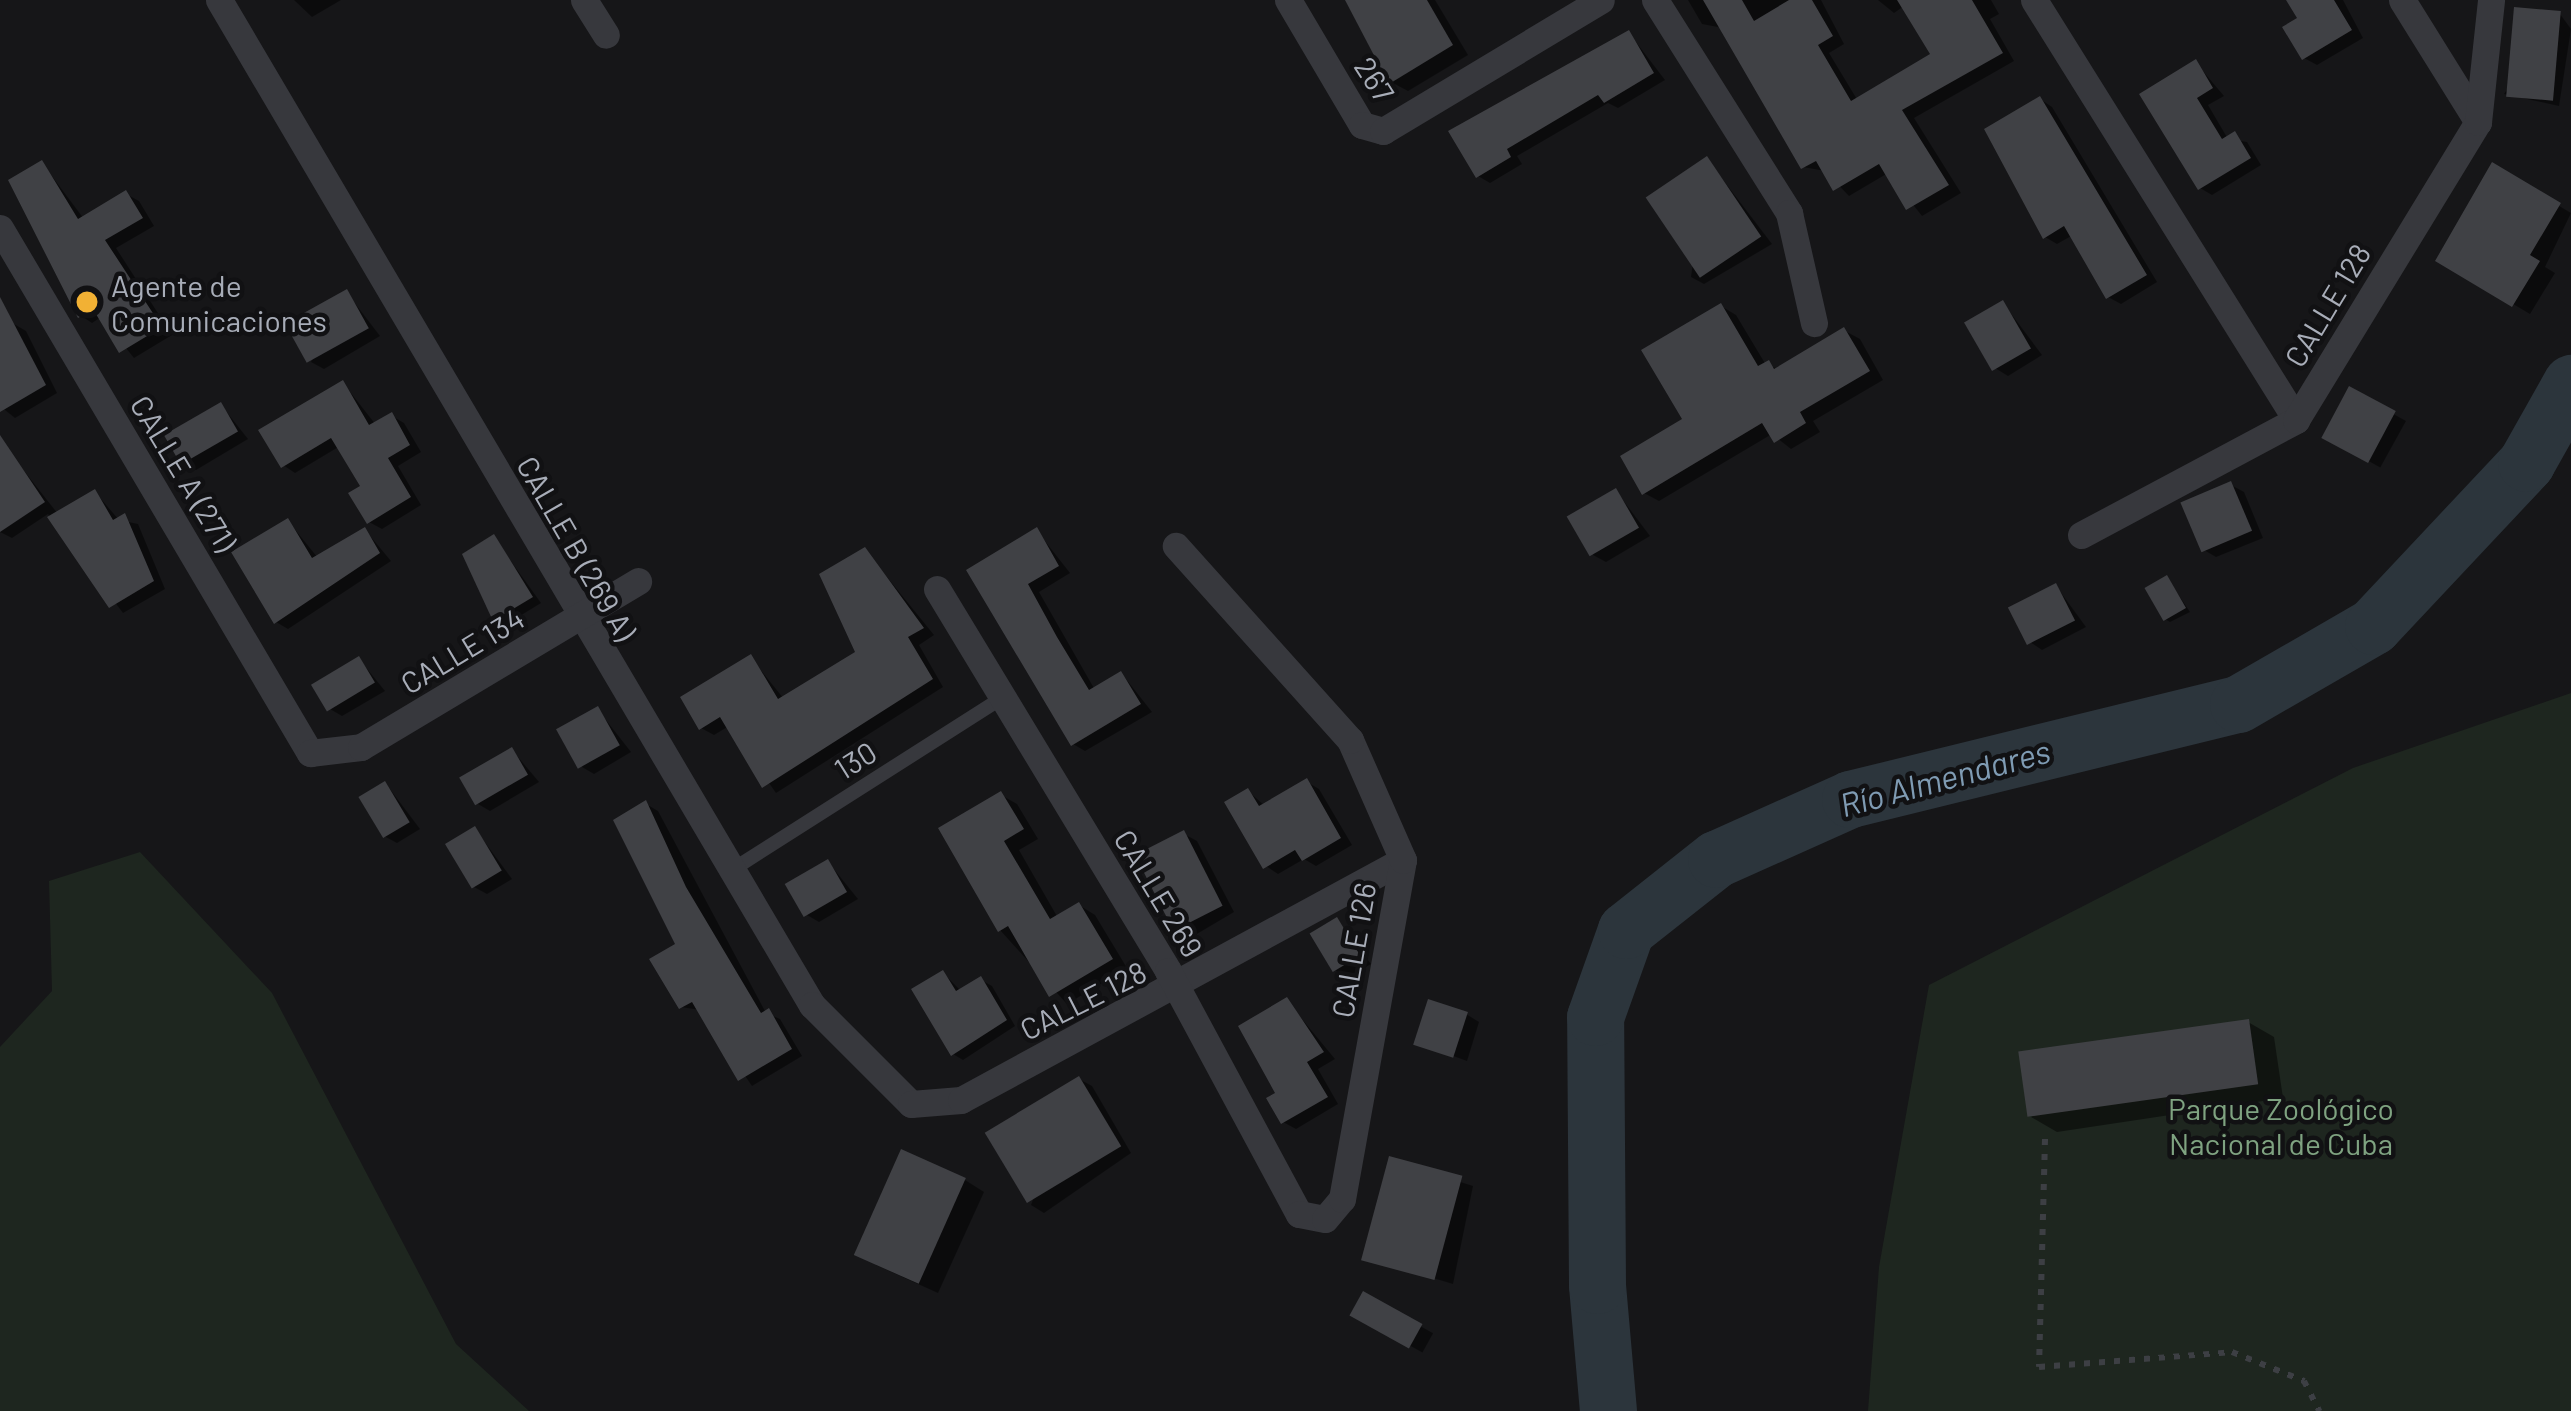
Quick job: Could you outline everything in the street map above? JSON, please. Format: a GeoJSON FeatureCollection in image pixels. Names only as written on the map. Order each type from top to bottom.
{"type":"FeatureCollection","features":[{"type":"Feature","properties":{"kind":"street","name":"CALLE B (269 A)"},"geometry":{"type":"LineString","coordinates":[[219,0],[812,1005],[910,1104]]}},
{"type":"Feature","properties":{"kind":"street"},"geometry":{"type":"LineString","coordinates":[[584,0],[606,35]]}},
{"type":"Feature","properties":{"kind":"street","name":"267"},"geometry":{"type":"LineString","coordinates":[[1288,0],[1370,131],[1383,131],[1601,0]]}},
{"type":"Feature","properties":{"kind":"street"},"geometry":{"type":"LineString","coordinates":[[1655,0],[1789,213],[1814,323]]}},
{"type":"Feature","properties":{"kind":"street"},"geometry":{"type":"LineString","coordinates":[[2034,0],[2296,420],[2081,535]]}},
{"type":"Feature","properties":{"kind":"street"},"geometry":{"type":"LineString","coordinates":[[2402,0],[2478,122]]}},
{"type":"Feature","properties":{"kind":"street","name":"CALLE 128"},"geometry":{"type":"LineString","coordinates":[[2296,420],[2478,122],[2491,0]]}},
{"type":"Feature","properties":{"kind":"street","name":"CALLE A (271)"},"geometry":{"type":"LineString","coordinates":[[0,228],[310,753]]}},
{"type":"Feature","properties":{"kind":"street","name":"CALLE 126"},"geometry":{"type":"LineString","coordinates":[[1176,547],[1351,740],[1403,860],[1342,1199],[1325,1219]]}},
{"type":"Feature","properties":{"kind":"street","name":"CALLE 134"},"geometry":{"type":"LineString","coordinates":[[310,753],[361,747],[638,580]]}},
{"type":"Feature","properties":{"kind":"street","name":"CALLE 269"},"geometry":{"type":"LineString","coordinates":[[938,589],[1178,988],[1299,1214],[1325,1219]]}},
{"type":"Feature","properties":{"kind":"street","name":"CALLE 128"},"geometry":{"type":"LineString","coordinates":[[910,1104],[961,1100],[1178,988],[1403,860]]}},
{"type":"Feature","properties":{"kind":"lane","name":"130"},"geometry":{"type":"LineString","coordinates":[[735,868],[1003,698]]}},
{"type":"Feature","properties":{"kind":"path"},"geometry":{"type":"LineString","coordinates":[[2045,1139],[2039,1367],[2233,1352],[2304,1381],[2319,1411]]}},
{"type":"Feature","properties":{"kind":"green space","name":"Parque Zoológico Nacional de Cuba"},"geometry":{"type":"Polygon","coordinates":[[[2571,693],[2571,1411],[1868,1411],[1879,1267],[1929,985],[2353,768],[2571,693]]]}},
{"type":"Feature","properties":{"kind":"green space"},"geometry":{"type":"Polygon","coordinates":[[[140,852],[272,993],[456,1344],[529,1411],[0,1411],[0,1047],[52,991],[49,881],[140,852]]]}},
{"type":"Feature","properties":{"kind":"building"},"geometry":{"type":"Polygon","coordinates":[[[1345,0],[1427,0],[1453,45],[1389,84],[1345,0]]]}},
{"type":"Feature","properties":{"kind":"building"},"geometry":{"type":"Polygon","coordinates":[[[1703,0],[1742,0],[1754,21],[1789,0],[1812,0],[1833,36],[1818,45],[1851,101],[1930,54],[1897,0],[1972,0],[2003,53],[1902,110],[1949,185],[1906,210],[1879,164],[1833,191],[1816,161],[1801,169],[1703,0]]]}},
{"type":"Feature","properties":{"kind":"building"},"geometry":{"type":"Polygon","coordinates":[[[2286,0],[2334,0],[2352,30],[2302,60],[2282,27],[2297,18],[2286,0]]]}},
{"type":"Feature","properties":{"kind":"building"},"geometry":{"type":"Polygon","coordinates":[[[2514,7],[2561,11],[2553,101],[2506,97],[2514,7]]]}},
{"type":"Feature","properties":{"kind":"building"},"geometry":{"type":"Polygon","coordinates":[[[1629,30],[1654,73],[1604,103],[1598,95],[1507,149],[1511,157],[1476,178],[1448,131],[1629,30]]]}},
{"type":"Feature","properties":{"kind":"building"},"geometry":{"type":"Polygon","coordinates":[[[2196,59],[2213,88],[2197,98],[2222,139],[2235,131],[2251,158],[2198,190],[2139,94],[2196,59]]]}},
{"type":"Feature","properties":{"kind":"building"},"geometry":{"type":"Polygon","coordinates":[[[2040,96],[2147,275],[2106,299],[2064,226],[2043,239],[1984,129],[2040,96]]]}},
{"type":"Feature","properties":{"kind":"building"},"geometry":{"type":"Polygon","coordinates":[[[1707,156],[1761,236],[1700,278],[1646,197],[1707,156]]]}},
{"type":"Feature","properties":{"kind":"building"},"geometry":{"type":"Polygon","coordinates":[[[42,160],[78,219],[126,190],[143,218],[105,240],[162,327],[119,353],[93,309],[78,318],[8,180],[42,160]]]}},
{"type":"Feature","properties":{"kind":"building"},"geometry":{"type":"Polygon","coordinates":[[[2492,162],[2561,203],[2530,255],[2540,261],[2512,307],[2435,261],[2492,162]]]}},
{"type":"Feature","properties":{"kind":"building"},"geometry":{"type":"Polygon","coordinates":[[[347,289],[369,328],[307,363],[285,323],[347,289]]]}},
{"type":"Feature","properties":{"kind":"building"},"geometry":{"type":"Polygon","coordinates":[[[0,297],[46,385],[0,412],[0,297]]]}},
{"type":"Feature","properties":{"kind":"building"},"geometry":{"type":"Polygon","coordinates":[[[2003,300],[2031,348],[1992,371],[1964,322],[2003,300]]]}},
{"type":"Feature","properties":{"kind":"building"},"geometry":{"type":"Polygon","coordinates":[[[1721,303],[1758,366],[1769,360],[1774,369],[1844,327],[1870,371],[1800,412],[1806,423],[1774,443],[1762,423],[1642,495],[1620,456],[1682,419],[1641,350],[1721,303]]]}},
{"type":"Feature","properties":{"kind":"building"},"geometry":{"type":"Polygon","coordinates":[[[343,380],[369,425],[392,412],[410,445],[388,458],[411,497],[367,524],[348,493],[360,486],[331,438],[281,468],[258,430],[343,380]]]}},
{"type":"Feature","properties":{"kind":"building"},"geometry":{"type":"Polygon","coordinates":[[[2349,386],[2396,411],[2368,463],[2321,438],[2349,386]]]}},
{"type":"Feature","properties":{"kind":"building"},"geometry":{"type":"Polygon","coordinates":[[[221,402],[238,431],[181,464],[164,435],[221,402]]]}},
{"type":"Feature","properties":{"kind":"building"},"geometry":{"type":"Polygon","coordinates":[[[0,435],[45,502],[0,532],[0,435]]]}},
{"type":"Feature","properties":{"kind":"building"},"geometry":{"type":"Polygon","coordinates":[[[2231,481],[2252,531],[2201,552],[2180,502],[2231,481]]]}},
{"type":"Feature","properties":{"kind":"building"},"geometry":{"type":"Polygon","coordinates":[[[1616,488],[1639,528],[1590,556],[1567,516],[1616,488]]]}},
{"type":"Feature","properties":{"kind":"building"},"geometry":{"type":"Polygon","coordinates":[[[95,489],[113,520],[125,513],[154,581],[109,608],[47,517],[95,489]]]}},
{"type":"Feature","properties":{"kind":"building"},"geometry":{"type":"Polygon","coordinates":[[[288,518],[312,558],[365,527],[380,553],[274,624],[231,552],[288,518]]]}},
{"type":"Feature","properties":{"kind":"building"},"geometry":{"type":"Polygon","coordinates":[[[1037,527],[1059,566],[1028,584],[1057,637],[1089,690],[1121,671],[1141,704],[1071,746],[966,570],[1037,527]]]}},
{"type":"Feature","properties":{"kind":"building"},"geometry":{"type":"Polygon","coordinates":[[[494,534],[533,597],[493,621],[462,554],[494,534]]]}},
{"type":"Feature","properties":{"kind":"building"},"geometry":{"type":"Polygon","coordinates":[[[865,547],[924,628],[908,637],[933,679],[762,788],[720,717],[699,730],[680,697],[751,654],[778,699],[855,652],[819,574],[865,547]]]}},
{"type":"Feature","properties":{"kind":"building"},"geometry":{"type":"Polygon","coordinates":[[[2167,575],[2186,608],[2163,621],[2144,588],[2167,575]]]}},
{"type":"Feature","properties":{"kind":"building"},"geometry":{"type":"Polygon","coordinates":[[[2056,583],[2075,620],[2027,645],[2008,608],[2056,583]]]}},
{"type":"Feature","properties":{"kind":"building"},"geometry":{"type":"Polygon","coordinates":[[[359,656],[375,683],[327,711],[311,685],[359,656]]]}},
{"type":"Feature","properties":{"kind":"building"},"geometry":{"type":"Polygon","coordinates":[[[598,706],[620,745],[578,769],[556,729],[598,706]]]}},
{"type":"Feature","properties":{"kind":"building"},"geometry":{"type":"Polygon","coordinates":[[[512,747],[528,775],[475,805],[459,778],[512,747]]]}},
{"type":"Feature","properties":{"kind":"building"},"geometry":{"type":"Polygon","coordinates":[[[1307,778],[1341,838],[1302,861],[1295,850],[1263,869],[1224,802],[1248,788],[1259,806],[1307,778]]]}},
{"type":"Feature","properties":{"kind":"building"},"geometry":{"type":"Polygon","coordinates":[[[385,781],[410,822],[383,838],[358,797],[385,781]]]}},
{"type":"Feature","properties":{"kind":"building"},"geometry":{"type":"Polygon","coordinates":[[[1001,791],[1024,829],[1004,841],[1050,919],[1079,902],[1113,959],[1049,997],[1008,926],[998,932],[938,828],[1001,791]]]}},
{"type":"Feature","properties":{"kind":"building"},"geometry":{"type":"Polygon","coordinates":[[[646,800],[686,887],[761,1013],[769,1008],[792,1049],[738,1081],[692,1002],[679,1009],[649,959],[675,944],[613,820],[646,800]]]}},
{"type":"Feature","properties":{"kind":"building"},"geometry":{"type":"Polygon","coordinates":[[[475,826],[502,871],[472,889],[445,844],[475,826]]]}},
{"type":"Feature","properties":{"kind":"building"},"geometry":{"type":"Polygon","coordinates":[[[1184,830],[1223,906],[1174,931],[1135,855],[1184,830]]]}},
{"type":"Feature","properties":{"kind":"building"},"geometry":{"type":"Polygon","coordinates":[[[828,859],[847,892],[804,917],[785,884],[828,859]]]}},
{"type":"Feature","properties":{"kind":"building"},"geometry":{"type":"Polygon","coordinates":[[[1337,917],[1360,956],[1333,972],[1310,933],[1337,917]]]}},
{"type":"Feature","properties":{"kind":"building"},"geometry":{"type":"Polygon","coordinates":[[[943,970],[956,991],[981,976],[1007,1020],[951,1056],[911,989],[943,970]]]}},
{"type":"Feature","properties":{"kind":"building"},"geometry":{"type":"Polygon","coordinates":[[[1287,997],[1324,1052],[1307,1062],[1328,1097],[1281,1124],[1266,1098],[1275,1093],[1238,1026],[1287,997]]]}},
{"type":"Feature","properties":{"kind":"building"},"geometry":{"type":"Polygon","coordinates":[[[1428,999],[1468,1012],[1453,1058],[1413,1045],[1428,999]]]}},
{"type":"Feature","properties":{"kind":"building"},"geometry":{"type":"Polygon","coordinates":[[[2249,1019],[2258,1084],[2027,1117],[2018,1051],[2249,1019]]]}},
{"type":"Feature","properties":{"kind":"building"},"geometry":{"type":"Polygon","coordinates":[[[1079,1076],[1121,1146],[1027,1203],[985,1133],[1079,1076]]]}},
{"type":"Feature","properties":{"kind":"building"},"geometry":{"type":"Polygon","coordinates":[[[901,1149],[966,1178],[919,1284],[854,1255],[901,1149]]]}},
{"type":"Feature","properties":{"kind":"building"},"geometry":{"type":"Polygon","coordinates":[[[1389,1156],[1462,1176],[1434,1280],[1361,1260],[1389,1156]]]}},
{"type":"Feature","properties":{"kind":"building"},"geometry":{"type":"Polygon","coordinates":[[[1363,1291],[1422,1324],[1409,1348],[1349,1315],[1363,1291]]]}},
{"type":"Feature","properties":{"kind":"waterway","name":"Río Almendares"},"geometry":{"type":"LineString","coordinates":[[1608,1411],[1597,1285],[1595,1017],[1626,930],[1716,859],[1850,799],[2238,704],[2373,626],[2526,463],[2571,383]]}},
{"type":"Feature","properties":{"kind":"place","name":"Agente de Comunicaciones"},"geometry":{"type":"Point","coordinates":[87,302]}}]}
